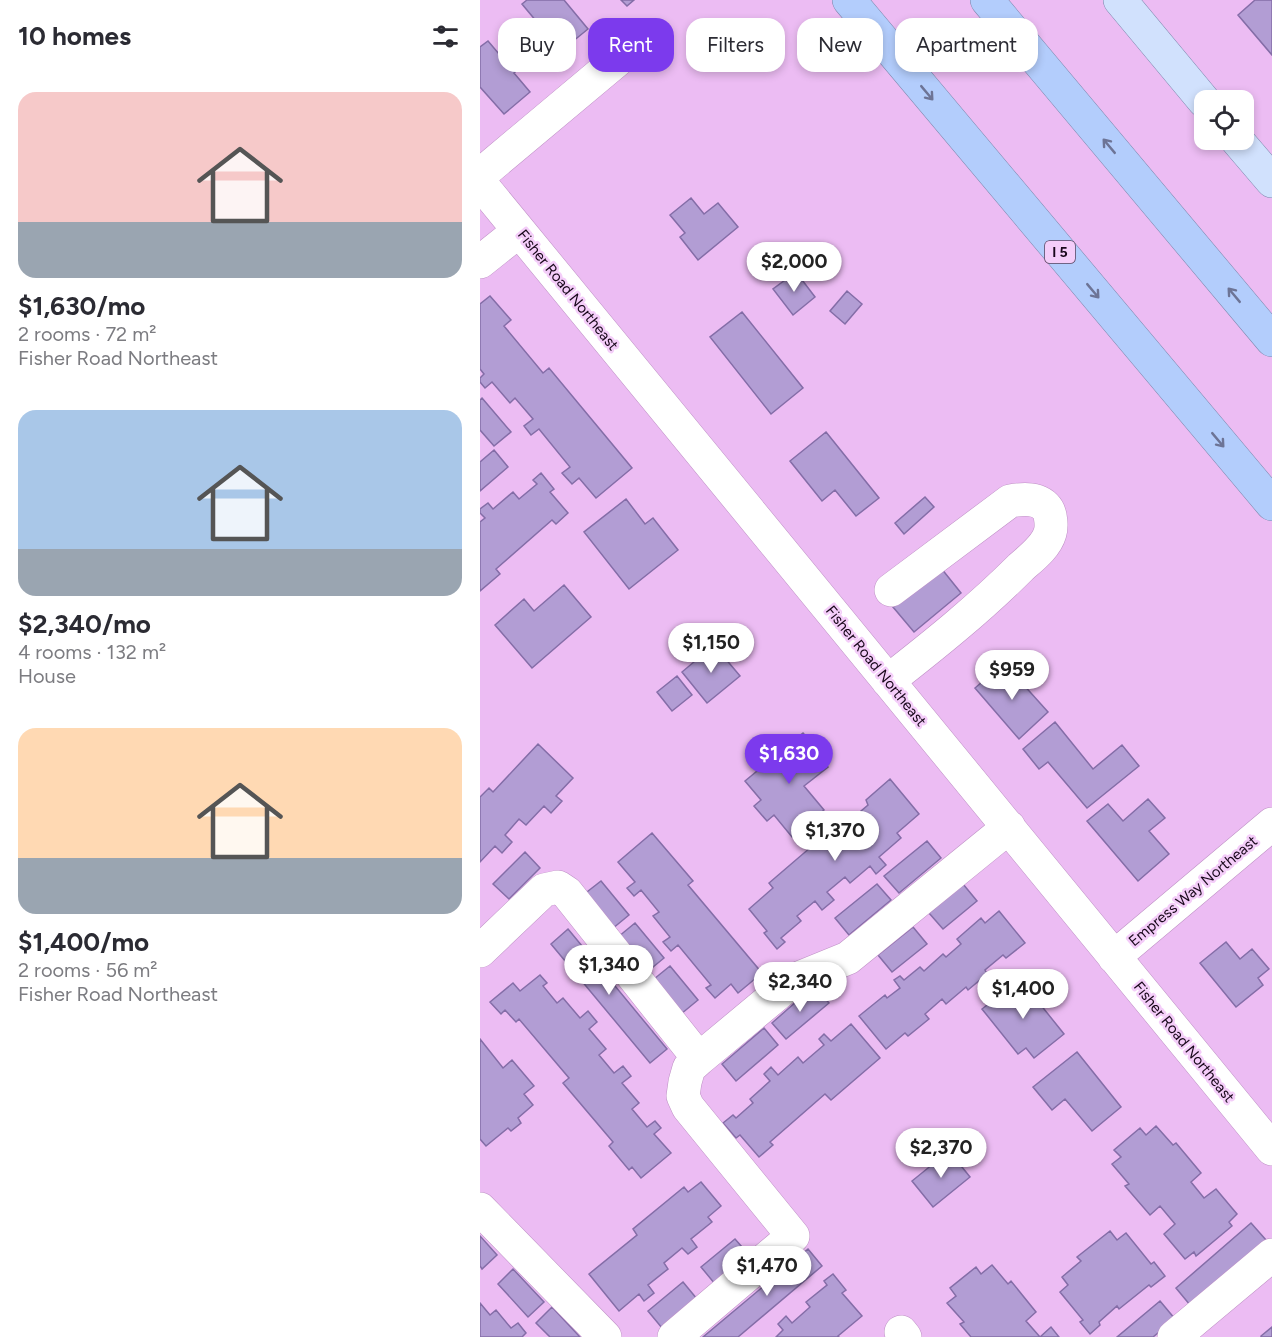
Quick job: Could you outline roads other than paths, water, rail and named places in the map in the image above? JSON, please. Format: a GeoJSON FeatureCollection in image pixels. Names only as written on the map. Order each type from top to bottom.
{"type":"FeatureCollection","features":[{"type":"Feature","properties":{"kind":"highway","name":"I 5"},"geometry":{"type":"LineString","coordinates":[[849,0],[1272,504]]}},
{"type":"Feature","properties":{"kind":"highway"},"geometry":{"type":"LineString","coordinates":[[987,0],[1272,340]]}},
{"type":"Feature","properties":{"kind":"main road"},"geometry":{"type":"LineString","coordinates":[[1120,0],[1195,90]]}},
{"type":"Feature","properties":{"kind":"main road"},"geometry":{"type":"LineString","coordinates":[[1246,150],[1272,181]]}},
{"type":"Feature","properties":{"kind":"street"},"geometry":{"type":"LineString","coordinates":[[480,175],[603,72]]}},
{"type":"Feature","properties":{"kind":"street","name":"Fisher Road Northeast"},"geometry":{"type":"LineString","coordinates":[[480,183],[1272,1149]]}},
{"type":"Feature","properties":{"kind":"street"},"geometry":{"type":"LineString","coordinates":[[480,262],[519,231]]}},
{"type":"Feature","properties":{"kind":"street"},"geometry":{"type":"LineString","coordinates":[[888,681],[985,603],[1043,546],[1051,532],[1051,520],[1047,509],[1038,502],[1024,499],[1010,501],[891,590]]}},
{"type":"Feature","properties":{"kind":"street","name":"Empress Way Northeast"},"geometry":{"type":"LineString","coordinates":[[1114,957],[1272,824]]}},
{"type":"Feature","properties":{"kind":"street"},"geometry":{"type":"LineString","coordinates":[[674,1337],[793,1236],[688,1107],[683,1096],[689,1068],[794,980],[848,958],[1009,827]]}},
{"type":"Feature","properties":{"kind":"street"},"geometry":{"type":"LineString","coordinates":[[480,951],[544,890],[558,887],[567,893],[699,1059]]}},
{"type":"Feature","properties":{"kind":"street"},"geometry":{"type":"LineString","coordinates":[[480,1209],[605,1337]]}},
{"type":"Feature","properties":{"kind":"street"},"geometry":{"type":"LineString","coordinates":[[1174,1337],[1272,1255]]}}]}
